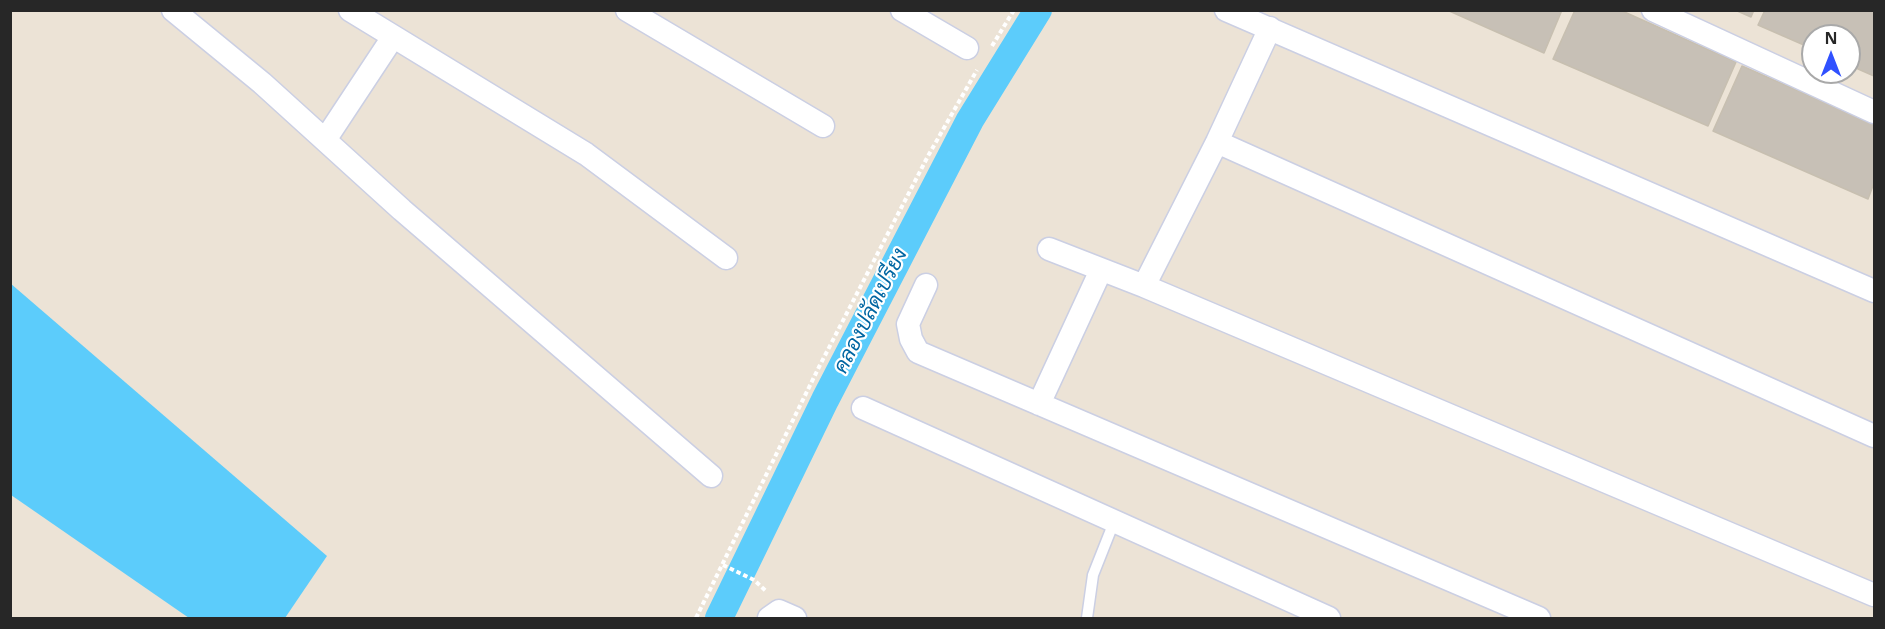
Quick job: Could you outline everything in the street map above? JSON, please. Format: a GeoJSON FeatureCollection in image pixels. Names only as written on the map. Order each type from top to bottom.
{"type":"FeatureCollection","features":[{"type":"Feature","properties":{"kind":"street"},"geometry":{"type":"LineString","coordinates":[[350,10],[586,154],[726,258]]}},
{"type":"Feature","properties":{"kind":"street"},"geometry":{"type":"LineString","coordinates":[[627,10],[823,126]]}},
{"type":"Feature","properties":{"kind":"street"},"geometry":{"type":"LineString","coordinates":[[902,10],[979,55]]}},
{"type":"Feature","properties":{"kind":"street"},"geometry":{"type":"LineString","coordinates":[[1226,10],[1875,291]]}},
{"type":"Feature","properties":{"kind":"street"},"geometry":{"type":"LineString","coordinates":[[1653,10],[1875,112]]}},
{"type":"Feature","properties":{"kind":"street"},"geometry":{"type":"LineString","coordinates":[[187,15],[437,240],[711,476]]}},
{"type":"Feature","properties":{"kind":"street"},"geometry":{"type":"LineString","coordinates":[[1144,286],[1217,142],[1270,28]]}},
{"type":"Feature","properties":{"kind":"street"},"geometry":{"type":"LineString","coordinates":[[325,140],[393,38]]}},
{"type":"Feature","properties":{"kind":"street"},"geometry":{"type":"LineString","coordinates":[[1217,142],[1875,436]]}},
{"type":"Feature","properties":{"kind":"street"},"geometry":{"type":"LineString","coordinates":[[1049,249],[1144,286],[1875,595]]}},
{"type":"Feature","properties":{"kind":"street"},"geometry":{"type":"LineString","coordinates":[[1039,404],[1101,270]]}},
{"type":"Feature","properties":{"kind":"street"},"geometry":{"type":"LineString","coordinates":[[926,285],[908,324],[911,339],[918,352],[1539,618]]}},
{"type":"Feature","properties":{"kind":"street"},"geometry":{"type":"LineString","coordinates":[[863,408],[1329,618]]}},
{"type":"Feature","properties":{"kind":"street"},"geometry":{"type":"LineString","coordinates":[[769,618],[778,611],[795,618]]}},
{"type":"Feature","properties":{"kind":"lane"},"geometry":{"type":"LineString","coordinates":[[1087,618],[1093,575],[1114,522]]}},
{"type":"Feature","properties":{"kind":"path"},"geometry":{"type":"LineString","coordinates":[[696,618],[799,408],[979,55],[1014,10]]}},
{"type":"Feature","properties":{"kind":"path"},"geometry":{"type":"LineString","coordinates":[[723,565],[754,580]]}},
{"type":"Feature","properties":{"kind":"water"},"geometry":{"type":"Polygon","coordinates":[[[10,283],[327,556],[285,618],[189,618],[11,495],[10,283]]]}},
{"type":"Feature","properties":{"kind":"building"},"geometry":{"type":"Polygon","coordinates":[[[1447,10],[1562,10],[1544,53],[1447,10]]]}},
{"type":"Feature","properties":{"kind":"building"},"geometry":{"type":"Polygon","coordinates":[[[1575,10],[1620,10],[1736,62],[1708,126],[1553,59],[1575,10]]]}},
{"type":"Feature","properties":{"kind":"building"},"geometry":{"type":"Polygon","coordinates":[[[1735,10],[1754,10],[1751,17],[1735,10]]]}},
{"type":"Feature","properties":{"kind":"building"},"geometry":{"type":"Polygon","coordinates":[[[1765,10],[1874,10],[1874,76],[1861,70],[1861,24],[1801,24],[1801,44],[1758,25],[1765,10]]]}},
{"type":"Feature","properties":{"kind":"building"},"geometry":{"type":"Polygon","coordinates":[[[1742,66],[1874,124],[1874,183],[1868,199],[1713,131],[1742,66]]]}},
{"type":"Feature","properties":{"kind":"waterway","name":"คลองปลัดเปรียง"},"geometry":{"type":"LineString","coordinates":[[719,618],[825,400],[970,120],[1038,10]]}}]}
